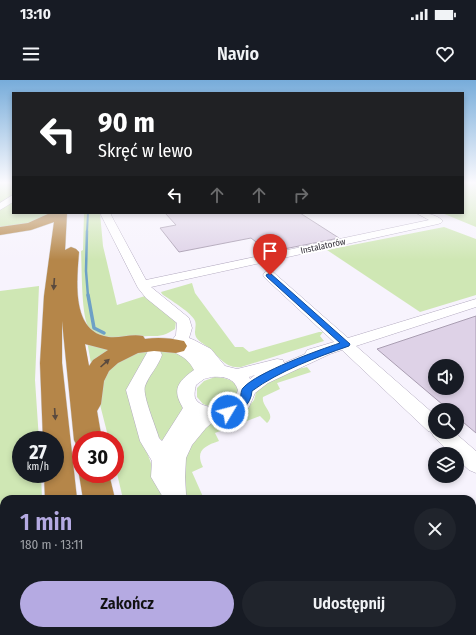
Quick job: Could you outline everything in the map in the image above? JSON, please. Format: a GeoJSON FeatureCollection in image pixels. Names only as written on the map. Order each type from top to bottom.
{"type":"FeatureCollection","features":[{"type":"Feature","properties":{"kind":"highway"},"geometry":{"type":"LineString","coordinates":[[0,231],[39,225],[58,214]]}},
{"type":"Feature","properties":{"kind":"highway"},"geometry":{"type":"LineString","coordinates":[[60,214],[53,296],[51,363],[61,495]]}},
{"type":"Feature","properties":{"kind":"highway"},"geometry":{"type":"LineString","coordinates":[[75,214],[70,278],[71,315],[86,431]]}},
{"type":"Feature","properties":{"kind":"highway"},"geometry":{"type":"LineString","coordinates":[[0,235],[31,233],[43,237],[57,246]]}},
{"type":"Feature","properties":{"kind":"highway"},"geometry":{"type":"LineString","coordinates":[[71,315],[83,333],[97,342],[113,344],[159,338],[178,343]]}},
{"type":"Feature","properties":{"kind":"highway"},"geometry":{"type":"LineString","coordinates":[[86,431],[91,384],[96,373],[104,364],[121,353],[140,346],[178,343]]}},
{"type":"Feature","properties":{"kind":"highway"},"geometry":{"type":"LineString","coordinates":[[96,483],[98,495]]}},
{"type":"Feature","properties":{"kind":"street"},"geometry":{"type":"LineString","coordinates":[[107,214],[106,216],[142,285],[151,295],[183,319],[186,326],[178,343]]}},
{"type":"Feature","properties":{"kind":"street","name":"Instalatorów"},"geometry":{"type":"LineString","coordinates":[[142,285],[438,221],[423,214]]}},
{"type":"Feature","properties":{"kind":"street"},"geometry":{"type":"LineString","coordinates":[[270,275],[428,420]]}},
{"type":"Feature","properties":{"kind":"street"},"geometry":{"type":"LineString","coordinates":[[247,390],[262,379],[323,352],[476,303]]}},
{"type":"Feature","properties":{"kind":"street"},"geometry":{"type":"LineString","coordinates":[[178,343],[191,344],[246,385],[247,396],[243,403],[237,408],[224,414],[201,411],[186,398],[186,388],[202,370],[197,360],[178,343]]}},
{"type":"Feature","properties":{"kind":"street"},"geometry":{"type":"LineString","coordinates":[[199,375],[228,373],[323,352]]}},
{"type":"Feature","properties":{"kind":"street"},"geometry":{"type":"LineString","coordinates":[[154,355],[153,360],[137,383],[135,390],[150,441],[163,459]]}},
{"type":"Feature","properties":{"kind":"street"},"geometry":{"type":"LineString","coordinates":[[175,495],[162,477],[163,459],[174,436],[185,422],[201,411]]}},
{"type":"Feature","properties":{"kind":"street"},"geometry":{"type":"LineString","coordinates":[[176,495],[176,458],[185,440],[203,419],[201,411]]}},
{"type":"Feature","properties":{"kind":"street"},"geometry":{"type":"LineString","coordinates":[[449,439],[476,464]]}},
{"type":"Feature","properties":{"kind":"green space"},"geometry":{"type":"Polygon","coordinates":[[[12,208],[12,214],[51,214],[47,219],[0,230],[0,209],[12,208]]]}},
{"type":"Feature","properties":{"kind":"green space"},"geometry":{"type":"Polygon","coordinates":[[[464,208],[476,208],[476,227],[444,214],[464,214],[464,208]]]}},
{"type":"Feature","properties":{"kind":"green space"},"geometry":{"type":"Polygon","coordinates":[[[84,214],[100,214],[103,246],[117,305],[145,296],[176,321],[175,329],[160,336],[119,339],[106,338],[94,333],[86,322],[82,291],[81,251],[83,250],[84,214]]]}},
{"type":"Feature","properties":{"kind":"green space"},"geometry":{"type":"Polygon","coordinates":[[[444,227],[476,239],[476,295],[420,312],[327,250],[444,227]]]}},
{"type":"Feature","properties":{"kind":"green space"},"geometry":{"type":"Polygon","coordinates":[[[192,283],[195,293],[235,347],[243,347],[249,352],[319,332],[323,332],[320,336],[324,341],[241,367],[226,364],[197,339],[195,335],[195,321],[192,316],[161,292],[192,283]]]}},
{"type":"Feature","properties":{"kind":"green space"},"geometry":{"type":"Polygon","coordinates":[[[39,286],[35,380],[38,431],[12,431],[12,483],[41,483],[42,495],[0,495],[0,291],[39,286]]]}},
{"type":"Feature","properties":{"kind":"green space"},"geometry":{"type":"Polygon","coordinates":[[[87,341],[124,347],[92,369],[87,341]]]}},
{"type":"Feature","properties":{"kind":"green space"},"geometry":{"type":"Polygon","coordinates":[[[164,348],[180,352],[195,369],[182,405],[182,418],[163,442],[156,441],[139,393],[159,352],[164,348]]]}},
{"type":"Feature","properties":{"kind":"green space"},"geometry":{"type":"Polygon","coordinates":[[[147,351],[149,357],[128,389],[144,444],[163,495],[122,495],[119,483],[124,483],[124,431],[107,431],[95,385],[111,364],[129,354],[147,351]]]}},
{"type":"Feature","properties":{"kind":"green space"},"geometry":{"type":"Polygon","coordinates":[[[307,367],[311,372],[277,383],[280,389],[263,397],[264,404],[270,413],[270,420],[267,423],[260,416],[215,433],[219,441],[205,447],[202,450],[200,457],[203,467],[192,472],[202,495],[185,495],[179,478],[186,448],[206,423],[245,411],[254,400],[257,389],[293,370],[307,367]]]}},
{"type":"Feature","properties":{"kind":"green space"},"geometry":{"type":"Polygon","coordinates":[[[215,377],[227,379],[236,384],[240,391],[237,400],[227,406],[214,408],[203,404],[197,397],[197,388],[204,381],[215,377]]]}},
{"type":"Feature","properties":{"kind":"building"},"geometry":{"type":"Polygon","coordinates":[[[166,214],[302,214],[339,238],[269,252],[251,238],[179,252],[160,228],[176,225],[166,214]]]}},
{"type":"Feature","properties":{"kind":"building"},"geometry":{"type":"Polygon","coordinates":[[[476,316],[476,433],[464,423],[464,403],[441,403],[431,395],[464,395],[464,359],[428,359],[428,392],[377,349],[476,316]]]}},
{"type":"Feature","properties":{"kind":"waterway"},"geometry":{"type":"LineString","coordinates":[[87,232],[88,214]]}},
{"type":"Feature","properties":{"kind":"waterway"},"geometry":{"type":"LineString","coordinates":[[87,231],[86,271],[88,296]]}},
{"type":"Feature","properties":{"kind":"waterway"},"geometry":{"type":"LineString","coordinates":[[88,295],[94,328],[104,333]]}},
{"type":"Feature","properties":{"kind":"route"},"geometry":{"type":"LineString","coordinates":[[228,412],[237,408],[243,403],[247,396],[247,390],[262,379],[323,352],[346,344],[270,275]]}}]}
